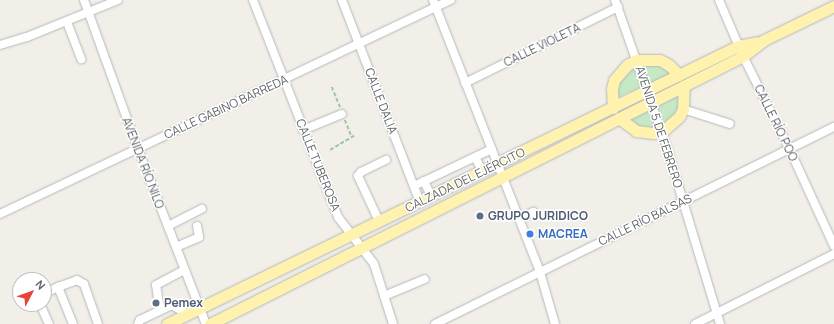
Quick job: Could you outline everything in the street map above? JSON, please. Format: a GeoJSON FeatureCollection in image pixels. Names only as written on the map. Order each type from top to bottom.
{"type":"FeatureCollection","features":[{"type":"Feature","properties":{"kind":"main road","name":"CALZADA DEL EJÉRCITO"},"geometry":{"type":"LineString","coordinates":[[167,324],[613,108],[650,96],[834,6]]}},
{"type":"Feature","properties":{"kind":"main road"},"geometry":{"type":"LineString","coordinates":[[613,108],[612,89],[614,80],[627,65],[637,60],[660,60],[670,65],[682,80],[683,109],[672,124],[661,131],[636,131],[619,118]]}},
{"type":"Feature","properties":{"kind":"main road","name":"CALZADA DEL EJÉRCITO"},"geometry":{"type":"LineString","coordinates":[[210,324],[503,178],[619,118],[650,96]]}},
{"type":"Feature","properties":{"kind":"street","name":"AVENIDA RÍO NILO"},"geometry":{"type":"LineString","coordinates":[[84,0],[138,149],[206,324]]}},
{"type":"Feature","properties":{"kind":"street"},"geometry":{"type":"LineString","coordinates":[[0,45],[67,22],[118,0]]}},
{"type":"Feature","properties":{"kind":"street","name":"CALLE TUBEROSA"},"geometry":{"type":"LineString","coordinates":[[253,0],[338,217],[374,264],[393,324]]}},
{"type":"Feature","properties":{"kind":"street","name":"CALLE DALIA"},"geometry":{"type":"LineString","coordinates":[[342,0],[420,202]]}},
{"type":"Feature","properties":{"kind":"street","name":"CALLE GABINO BARREDA"},"geometry":{"type":"LineString","coordinates":[[0,214],[360,44],[434,4],[452,0]]}},
{"type":"Feature","properties":{"kind":"street","name":"CALLE RÍO POO"},"geometry":{"type":"LineString","coordinates":[[719,0],[740,51],[789,148],[834,246]]}},
{"type":"Feature","properties":{"kind":"street"},"geometry":{"type":"LineString","coordinates":[[434,4],[540,272],[555,324]]}},
{"type":"Feature","properties":{"kind":"street","name":"AVENIDA 5 DE FEBRERO"},"geometry":{"type":"LineString","coordinates":[[617,4],[650,96],[684,202],[720,324]]}},
{"type":"Feature","properties":{"kind":"street","name":"CALLE VIOLETA"},"geometry":{"type":"LineString","coordinates":[[465,83],[617,4]]}},
{"type":"Feature","properties":{"kind":"street"},"geometry":{"type":"LineString","coordinates":[[67,22],[81,60]]}},
{"type":"Feature","properties":{"kind":"street"},"geometry":{"type":"LineString","coordinates":[[683,109],[730,124]]}},
{"type":"Feature","properties":{"kind":"street"},"geometry":{"type":"LineString","coordinates":[[303,130],[342,114]]}},
{"type":"Feature","properties":{"kind":"street","name":"CALLE RÍO BALSAS"},"geometry":{"type":"LineString","coordinates":[[435,324],[834,127]]}},
{"type":"Feature","properties":{"kind":"street"},"geometry":{"type":"LineString","coordinates":[[414,186],[492,149]]}},
{"type":"Feature","properties":{"kind":"street"},"geometry":{"type":"LineString","coordinates":[[476,157],[482,171]]}},
{"type":"Feature","properties":{"kind":"street"},"geometry":{"type":"LineString","coordinates":[[379,221],[358,176],[361,172],[386,160]]}},
{"type":"Feature","properties":{"kind":"street"},"geometry":{"type":"LineString","coordinates":[[424,181],[431,196]]}},
{"type":"Feature","properties":{"kind":"street"},"geometry":{"type":"LineString","coordinates":[[168,226],[202,209]]}},
{"type":"Feature","properties":{"kind":"street"},"geometry":{"type":"LineString","coordinates":[[519,219],[533,212]]}},
{"type":"Feature","properties":{"kind":"street"},"geometry":{"type":"LineString","coordinates":[[176,247],[197,239],[200,235],[197,226]]}},
{"type":"Feature","properties":{"kind":"street"},"geometry":{"type":"LineString","coordinates":[[695,324],[834,254]]}},
{"type":"Feature","properties":{"kind":"street"},"geometry":{"type":"LineString","coordinates":[[160,310],[156,285],[184,270]]}},
{"type":"Feature","properties":{"kind":"street"},"geometry":{"type":"LineString","coordinates":[[384,296],[425,279]]}},
{"type":"Feature","properties":{"kind":"street"},"geometry":{"type":"LineString","coordinates":[[52,290],[77,280],[81,281],[98,324]]}},
{"type":"Feature","properties":{"kind":"street"},"geometry":{"type":"LineString","coordinates":[[58,287],[73,324]]}},
{"type":"Feature","properties":{"kind":"street"},"geometry":{"type":"LineString","coordinates":[[138,324],[140,320],[172,305],[188,314]]}},
{"type":"Feature","properties":{"kind":"street"},"geometry":{"type":"LineString","coordinates":[[44,312],[49,324]]}},
{"type":"Feature","properties":{"kind":"path"},"geometry":{"type":"LineString","coordinates":[[330,150],[356,135]]}},
{"type":"Feature","properties":{"kind":"green space"},"geometry":{"type":"Polygon","coordinates":[[[648,60],[675,72],[648,85],[639,62],[648,60]]]}},
{"type":"Feature","properties":{"kind":"green space"},"geometry":{"type":"Polygon","coordinates":[[[633,65],[642,87],[613,99],[613,87],[633,65]]]}},
{"type":"Feature","properties":{"kind":"green space"},"geometry":{"type":"Polygon","coordinates":[[[679,89],[681,94],[677,114],[663,124],[655,102],[679,89]]]}},
{"type":"Feature","properties":{"kind":"green space"},"geometry":{"type":"Polygon","coordinates":[[[648,106],[657,131],[644,132],[622,119],[648,106]]]}},
{"type":"Feature","properties":{"kind":"place","name":"GRUPO JURIDICO"},"geometry":{"type":"Point","coordinates":[480,216]}},
{"type":"Feature","properties":{"kind":"place","name":"MACREA"},"geometry":{"type":"Point","coordinates":[530,234]}},
{"type":"Feature","properties":{"kind":"place","name":"Pemex"},"geometry":{"type":"Point","coordinates":[156,303]}}]}
